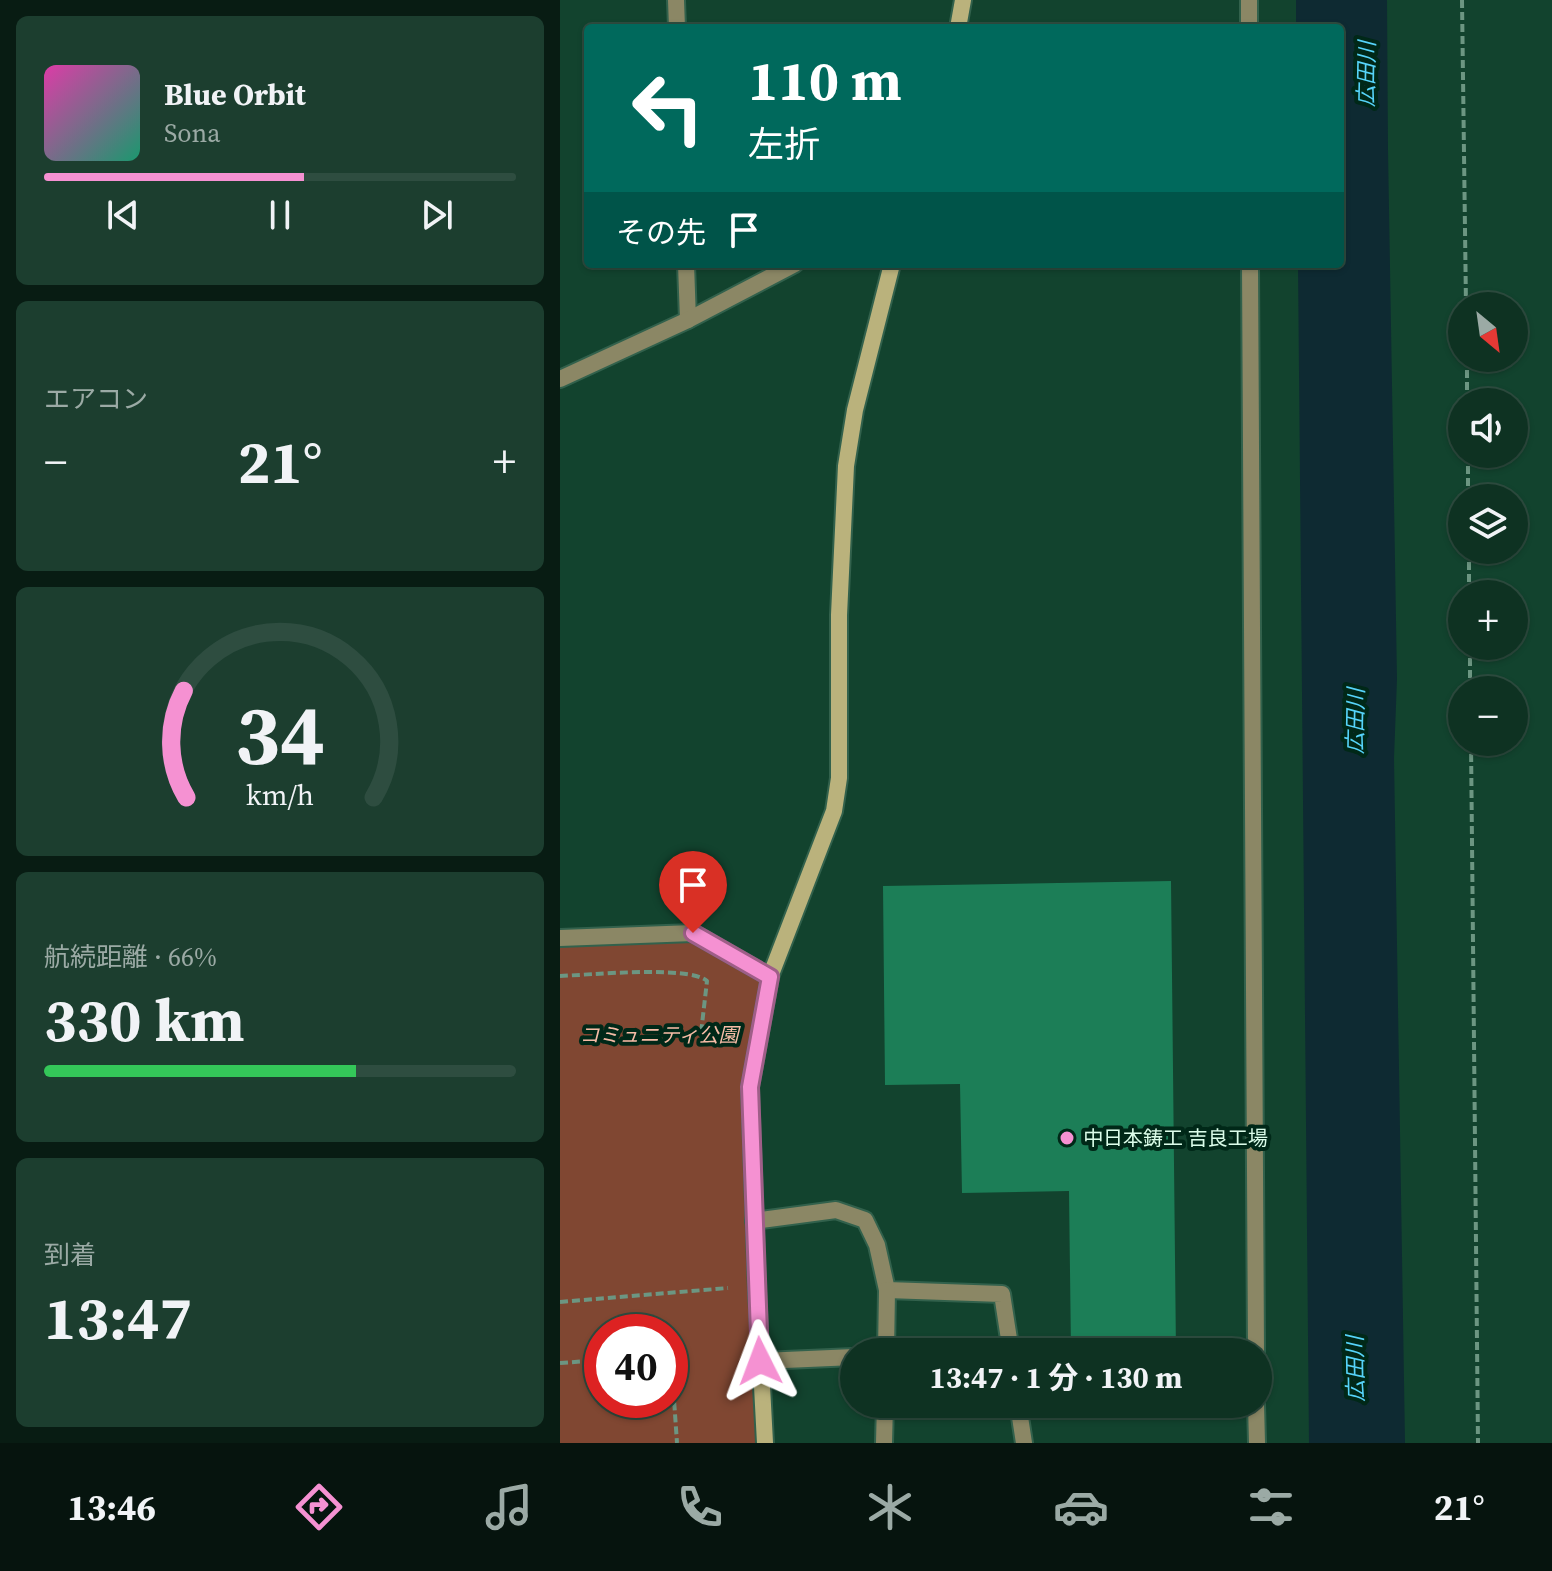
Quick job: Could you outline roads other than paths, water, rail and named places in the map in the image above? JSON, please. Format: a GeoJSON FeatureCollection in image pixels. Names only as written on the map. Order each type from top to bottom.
{"type":"FeatureCollection","features":[{"type":"Feature","properties":{"kind":"street"},"geometry":{"type":"LineString","coordinates":[[676,0],[677,24]]}},
{"type":"Feature","properties":{"kind":"street"},"geometry":{"type":"LineString","coordinates":[[959,24],[963,0]]}},
{"type":"Feature","properties":{"kind":"street"},"geometry":{"type":"LineString","coordinates":[[1249,0],[1249,24]]}},
{"type":"Feature","properties":{"kind":"street"},"geometry":{"type":"LineString","coordinates":[[686,268],[688,320]]}},
{"type":"Feature","properties":{"kind":"street"},"geometry":{"type":"LineString","coordinates":[[560,379],[688,320],[787,268]]}},
{"type":"Feature","properties":{"kind":"street"},"geometry":{"type":"LineString","coordinates":[[765,1443],[750,1087],[770,977],[834,811],[839,778],[839,615],[846,466],[855,410],[891,268]]}},
{"type":"Feature","properties":{"kind":"street"},"geometry":{"type":"LineString","coordinates":[[1250,268],[1256,1338]]}},
{"type":"Feature","properties":{"kind":"street"},"geometry":{"type":"LineString","coordinates":[[560,938],[693,933],[770,977]]}},
{"type":"Feature","properties":{"kind":"street"},"geometry":{"type":"LineString","coordinates":[[754,1221],[836,1210],[865,1220],[877,1245],[887,1290],[886,1338]]}},
{"type":"Feature","properties":{"kind":"street"},"geometry":{"type":"LineString","coordinates":[[887,1290],[1002,1294],[1009,1338]]}},
{"type":"Feature","properties":{"kind":"street"},"geometry":{"type":"LineString","coordinates":[[760,1361],[840,1358]]}},
{"type":"Feature","properties":{"kind":"street"},"geometry":{"type":"LineString","coordinates":[[884,1443],[885,1418]]}},
{"type":"Feature","properties":{"kind":"street"},"geometry":{"type":"LineString","coordinates":[[1020,1418],[1024,1443]]}},
{"type":"Feature","properties":{"kind":"street"},"geometry":{"type":"LineString","coordinates":[[1256,1418],[1257,1443]]}},
{"type":"Feature","properties":{"kind":"water","name":"広田川"},"geometry":{"type":"Polygon","coordinates":[[[1296,0],[1387,0],[1397,679],[1394,758],[1405,1443],[1309,1443],[1298,268],[1344,268],[1344,24],[1296,24],[1296,0]]]}},
{"type":"Feature","properties":{"kind":"place","name":"中日本鋳工 吉良工場"},"geometry":{"type":"Point","coordinates":[1067,1138]}},
{"type":"Feature","properties":{"kind":"park label","name":"コミュニティ公園"},"geometry":{"type":"Point","coordinates":[659,1035]}}]}
